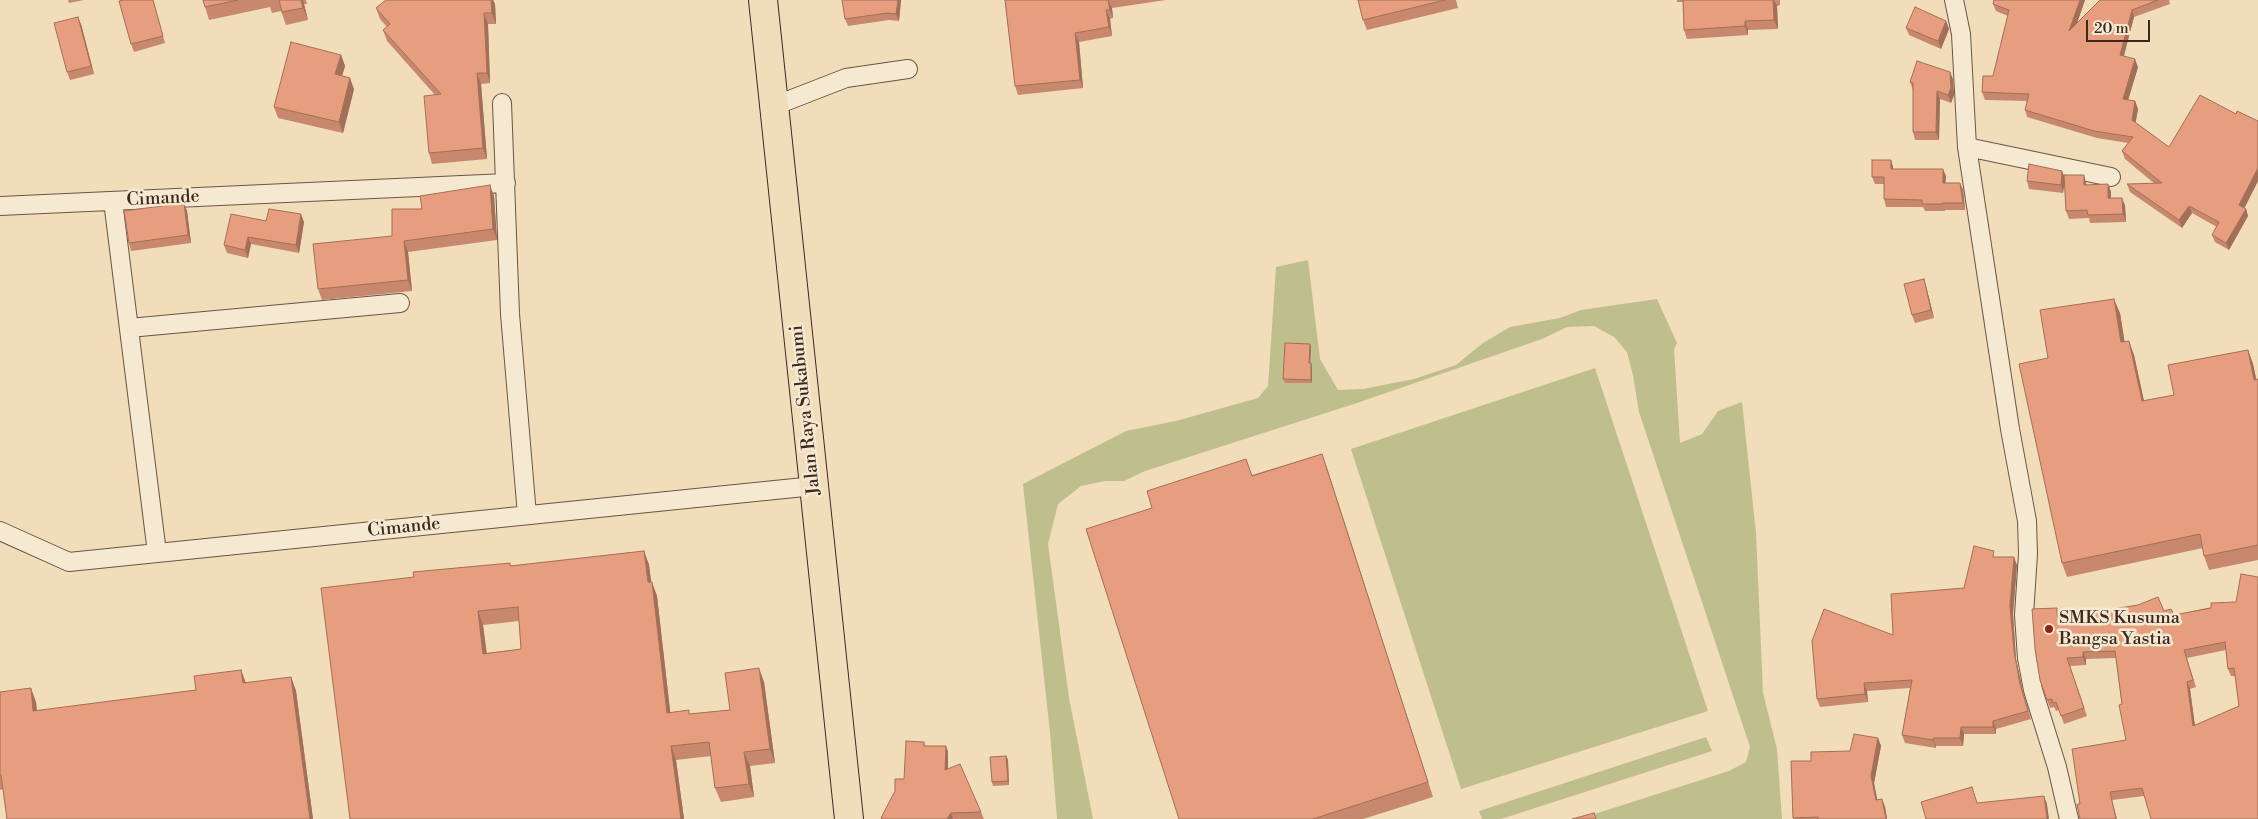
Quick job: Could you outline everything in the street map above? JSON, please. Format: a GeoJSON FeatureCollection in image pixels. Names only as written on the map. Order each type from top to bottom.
{"type":"FeatureCollection","features":[{"type":"Feature","properties":{"kind":"highway","name":"Jalan Raya Sukabumi"},"geometry":{"type":"LineString","coordinates":[[763,0],[849,819]]}},
{"type":"Feature","properties":{"kind":"street"},"geometry":{"type":"LineString","coordinates":[[1954,0],[1961,34],[1967,147],[2010,429],[2027,521],[2028,554],[2024,615],[2027,658],[2033,690],[2057,767],[2068,819]]}},
{"type":"Feature","properties":{"kind":"street"},"geometry":{"type":"LineString","coordinates":[[774,106],[846,78],[908,69]]}},
{"type":"Feature","properties":{"kind":"street"},"geometry":{"type":"LineString","coordinates":[[502,103],[510,314],[526,515]]}},
{"type":"Feature","properties":{"kind":"street"},"geometry":{"type":"LineString","coordinates":[[1967,147],[2110,177]]}},
{"type":"Feature","properties":{"kind":"street","name":"Cimande"},"geometry":{"type":"LineString","coordinates":[[0,206],[506,183]]}},
{"type":"Feature","properties":{"kind":"street"},"geometry":{"type":"LineString","coordinates":[[113,201],[157,553]]}},
{"type":"Feature","properties":{"kind":"street"},"geometry":{"type":"LineString","coordinates":[[129,328],[400,303]]}},
{"type":"Feature","properties":{"kind":"street","name":"Cimande"},"geometry":{"type":"LineString","coordinates":[[0,531],[69,562],[814,486]]}},
{"type":"Feature","properties":{"kind":"green space"},"geometry":{"type":"Polygon","coordinates":[[[1308,260],[1320,359],[1338,390],[1363,389],[1414,379],[1456,365],[1483,343],[1510,327],[1560,318],[1581,310],[1657,299],[1677,343],[1674,349],[1680,443],[1702,434],[1718,411],[1742,402],[1756,533],[1763,693],[1777,749],[1782,819],[1579,819],[1729,771],[1746,762],[1750,747],[1639,412],[1627,352],[1614,337],[1594,326],[1567,327],[1542,339],[1357,403],[1145,471],[1124,481],[1105,481],[1081,486],[1058,504],[1048,544],[1069,698],[1093,819],[1057,819],[1050,733],[1023,484],[1126,431],[1176,421],[1258,398],[1268,386],[1276,267],[1308,260]]]}},
{"type":"Feature","properties":{"kind":"green space"},"geometry":{"type":"Polygon","coordinates":[[[1595,368],[1708,711],[1461,789],[1351,449],[1595,368]]]}},
{"type":"Feature","properties":{"kind":"green space"},"geometry":{"type":"Polygon","coordinates":[[[1706,737],[1712,751],[1501,819],[1482,819],[1479,811],[1706,737]]]}},
{"type":"Feature","properties":{"kind":"building"},"geometry":{"type":"Polygon","coordinates":[[[153,0],[163,36],[131,44],[119,1],[153,0]]]}},
{"type":"Feature","properties":{"kind":"building"},"geometry":{"type":"Polygon","coordinates":[[[203,0],[238,0],[205,7],[203,0]]]}},
{"type":"Feature","properties":{"kind":"building"},"geometry":{"type":"Polygon","coordinates":[[[279,0],[301,0],[303,8],[282,12],[279,0]]]}},
{"type":"Feature","properties":{"kind":"building"},"geometry":{"type":"Polygon","coordinates":[[[386,0],[491,0],[492,13],[484,13],[487,73],[477,73],[483,148],[429,153],[424,96],[441,94],[383,30],[390,24],[376,8],[386,0]]]}},
{"type":"Feature","properties":{"kind":"building"},"geometry":{"type":"Polygon","coordinates":[[[842,0],[898,0],[896,14],[887,13],[845,19],[842,0]]]}},
{"type":"Feature","properties":{"kind":"building"},"geometry":{"type":"Polygon","coordinates":[[[1005,0],[1108,0],[1110,10],[1106,10],[1109,27],[1075,33],[1080,80],[1015,86],[1005,0]]]}},
{"type":"Feature","properties":{"kind":"building"},"geometry":{"type":"Polygon","coordinates":[[[1358,0],[1445,0],[1363,20],[1358,0]]]}},
{"type":"Feature","properties":{"kind":"building"},"geometry":{"type":"Polygon","coordinates":[[[1683,0],[1773,0],[1774,20],[1745,21],[1745,26],[1684,30],[1683,0]]]}},
{"type":"Feature","properties":{"kind":"building"},"geometry":{"type":"Polygon","coordinates":[[[1994,0],[2080,0],[2069,31],[2100,0],[2158,0],[2132,10],[2120,55],[2135,59],[2123,99],[2135,101],[2132,120],[2169,147],[2200,95],[2236,114],[2237,111],[2258,121],[2258,168],[2239,205],[2246,209],[2226,243],[2212,235],[2219,222],[2189,206],[2179,220],[2127,184],[2162,183],[2122,151],[2133,137],[2094,131],[2025,110],[2029,94],[1982,92],[1983,76],[1993,76],[2009,10],[1993,4],[1994,0]]]}},
{"type":"Feature","properties":{"kind":"building"},"geometry":{"type":"Polygon","coordinates":[[[1915,7],[1946,21],[1938,41],[1906,28],[1915,7]]]}},
{"type":"Feature","properties":{"kind":"building"},"geometry":{"type":"Polygon","coordinates":[[[78,17],[91,66],[67,72],[54,23],[78,17]]]}},
{"type":"Feature","properties":{"kind":"building"},"geometry":{"type":"Polygon","coordinates":[[[291,42],[341,55],[335,74],[350,78],[339,122],[274,107],[291,42]]]}},
{"type":"Feature","properties":{"kind":"building"},"geometry":{"type":"Polygon","coordinates":[[[1917,61],[1950,72],[1951,88],[1948,95],[1937,91],[1936,132],[1913,132],[1913,83],[1910,82],[1917,61]]]}},
{"type":"Feature","properties":{"kind":"building"},"geometry":{"type":"Polygon","coordinates":[[[1872,160],[1891,160],[1891,169],[1943,169],[1943,183],[1960,183],[1963,203],[1922,204],[1922,200],[1884,199],[1884,177],[1872,177],[1872,160]]]}},
{"type":"Feature","properties":{"kind":"building"},"geometry":{"type":"Polygon","coordinates":[[[2029,164],[2062,171],[2061,185],[2027,181],[2029,164]]]}},
{"type":"Feature","properties":{"kind":"building"},"geometry":{"type":"Polygon","coordinates":[[[2064,175],[2084,175],[2084,185],[2108,184],[2108,198],[2122,198],[2123,214],[2088,215],[2087,210],[2066,211],[2064,175]]]}},
{"type":"Feature","properties":{"kind":"building"},"geometry":{"type":"Polygon","coordinates":[[[490,185],[493,229],[404,241],[408,280],[318,289],[313,244],[392,236],[392,209],[422,209],[420,196],[490,185]]]}},
{"type":"Feature","properties":{"kind":"building"},"geometry":{"type":"Polygon","coordinates":[[[184,203],[188,235],[129,243],[124,211],[184,203]]]}},
{"type":"Feature","properties":{"kind":"building"},"geometry":{"type":"Polygon","coordinates":[[[269,209],[301,214],[296,245],[248,237],[245,250],[224,245],[231,214],[266,221],[269,209]]]}},
{"type":"Feature","properties":{"kind":"building"},"geometry":{"type":"Polygon","coordinates":[[[1924,279],[1931,310],[1912,315],[1904,284],[1924,279]]]}},
{"type":"Feature","properties":{"kind":"building"},"geometry":{"type":"Polygon","coordinates":[[[2114,299],[2121,342],[2129,341],[2142,401],[2174,395],[2168,365],[2248,350],[2254,380],[2258,379],[2258,545],[2204,556],[2200,534],[2062,563],[2019,364],[2048,358],[2040,310],[2114,299]]]}},
{"type":"Feature","properties":{"kind":"building"},"geometry":{"type":"Polygon","coordinates":[[[1285,343],[1310,344],[1309,363],[1311,363],[1311,380],[1283,379],[1285,343]]]}},
{"type":"Feature","properties":{"kind":"building"},"geometry":{"type":"Polygon","coordinates":[[[1322,454],[1428,782],[1313,819],[1179,819],[1086,529],[1152,508],[1147,491],[1246,459],[1252,476],[1322,454]]]}},
{"type":"Feature","properties":{"kind":"building"},"geometry":{"type":"Polygon","coordinates":[[[1974,546],[1994,551],[1993,557],[2014,557],[2010,606],[2014,651],[2020,684],[2028,711],[1993,721],[1993,727],[1961,727],[1960,738],[1933,738],[1933,740],[1902,735],[1912,680],[1864,683],[1865,694],[1817,699],[1812,641],[1824,609],[1893,635],[1891,594],[1964,588],[1974,546]]]}},
{"type":"Feature","properties":{"kind":"building"},"geometry":{"type":"Polygon","coordinates":[[[644,551],[648,582],[652,582],[667,713],[689,710],[689,714],[730,710],[725,673],[759,668],[770,749],[744,752],[749,784],[715,788],[709,742],[671,746],[681,819],[350,819],[321,588],[414,577],[413,572],[510,563],[510,566],[644,551]],[[518,607],[478,611],[483,654],[521,649],[518,607]]]}},
{"type":"Feature","properties":{"kind":"building"},"geometry":{"type":"Polygon","coordinates":[[[2241,574],[2258,577],[2258,819],[2151,819],[2142,788],[2110,792],[2116,819],[2080,819],[2077,804],[2080,804],[2072,749],[2126,740],[2119,705],[2122,704],[2115,651],[2083,652],[2083,657],[2067,658],[2084,708],[2061,716],[2056,702],[2053,703],[2052,699],[2047,700],[2040,680],[2032,609],[2057,608],[2057,615],[2113,611],[2113,609],[2138,605],[2158,597],[2164,611],[2171,609],[2174,615],[2211,608],[2211,603],[2236,602],[2241,574]],[[2225,642],[2184,650],[2193,680],[2187,682],[2193,726],[2239,706],[2234,668],[2228,669],[2225,642]]]}},
{"type":"Feature","properties":{"kind":"building"},"geometry":{"type":"Polygon","coordinates":[[[241,670],[243,683],[291,677],[310,819],[7,819],[0,775],[0,692],[31,688],[33,711],[196,690],[194,676],[241,670]]]}},
{"type":"Feature","properties":{"kind":"building"},"geometry":{"type":"Polygon","coordinates":[[[1854,734],[1878,738],[1871,776],[1876,800],[1882,799],[1886,819],[1793,818],[1791,761],[1811,761],[1811,752],[1850,751],[1854,734]]]}},
{"type":"Feature","properties":{"kind":"building"},"geometry":{"type":"Polygon","coordinates":[[[906,741],[924,742],[924,746],[946,746],[945,770],[960,764],[981,812],[951,813],[947,819],[881,818],[895,791],[895,779],[904,779],[906,741]]]}},
{"type":"Feature","properties":{"kind":"building"},"geometry":{"type":"Polygon","coordinates":[[[1006,756],[1008,781],[992,782],[990,757],[1006,756]]]}},
{"type":"Feature","properties":{"kind":"building"},"geometry":{"type":"Polygon","coordinates":[[[1972,787],[1977,803],[2044,796],[2047,819],[1926,819],[1921,802],[1972,787]]]}},
{"type":"Feature","properties":{"kind":"building"},"geometry":{"type":"Polygon","coordinates":[[[1594,813],[1596,819],[1572,819],[1594,813]]]}},
{"type":"Feature","properties":{"kind":"place","name":"SMKS Kusuma Bangsa Yastia"},"geometry":{"type":"Point","coordinates":[2049,629]}}]}
